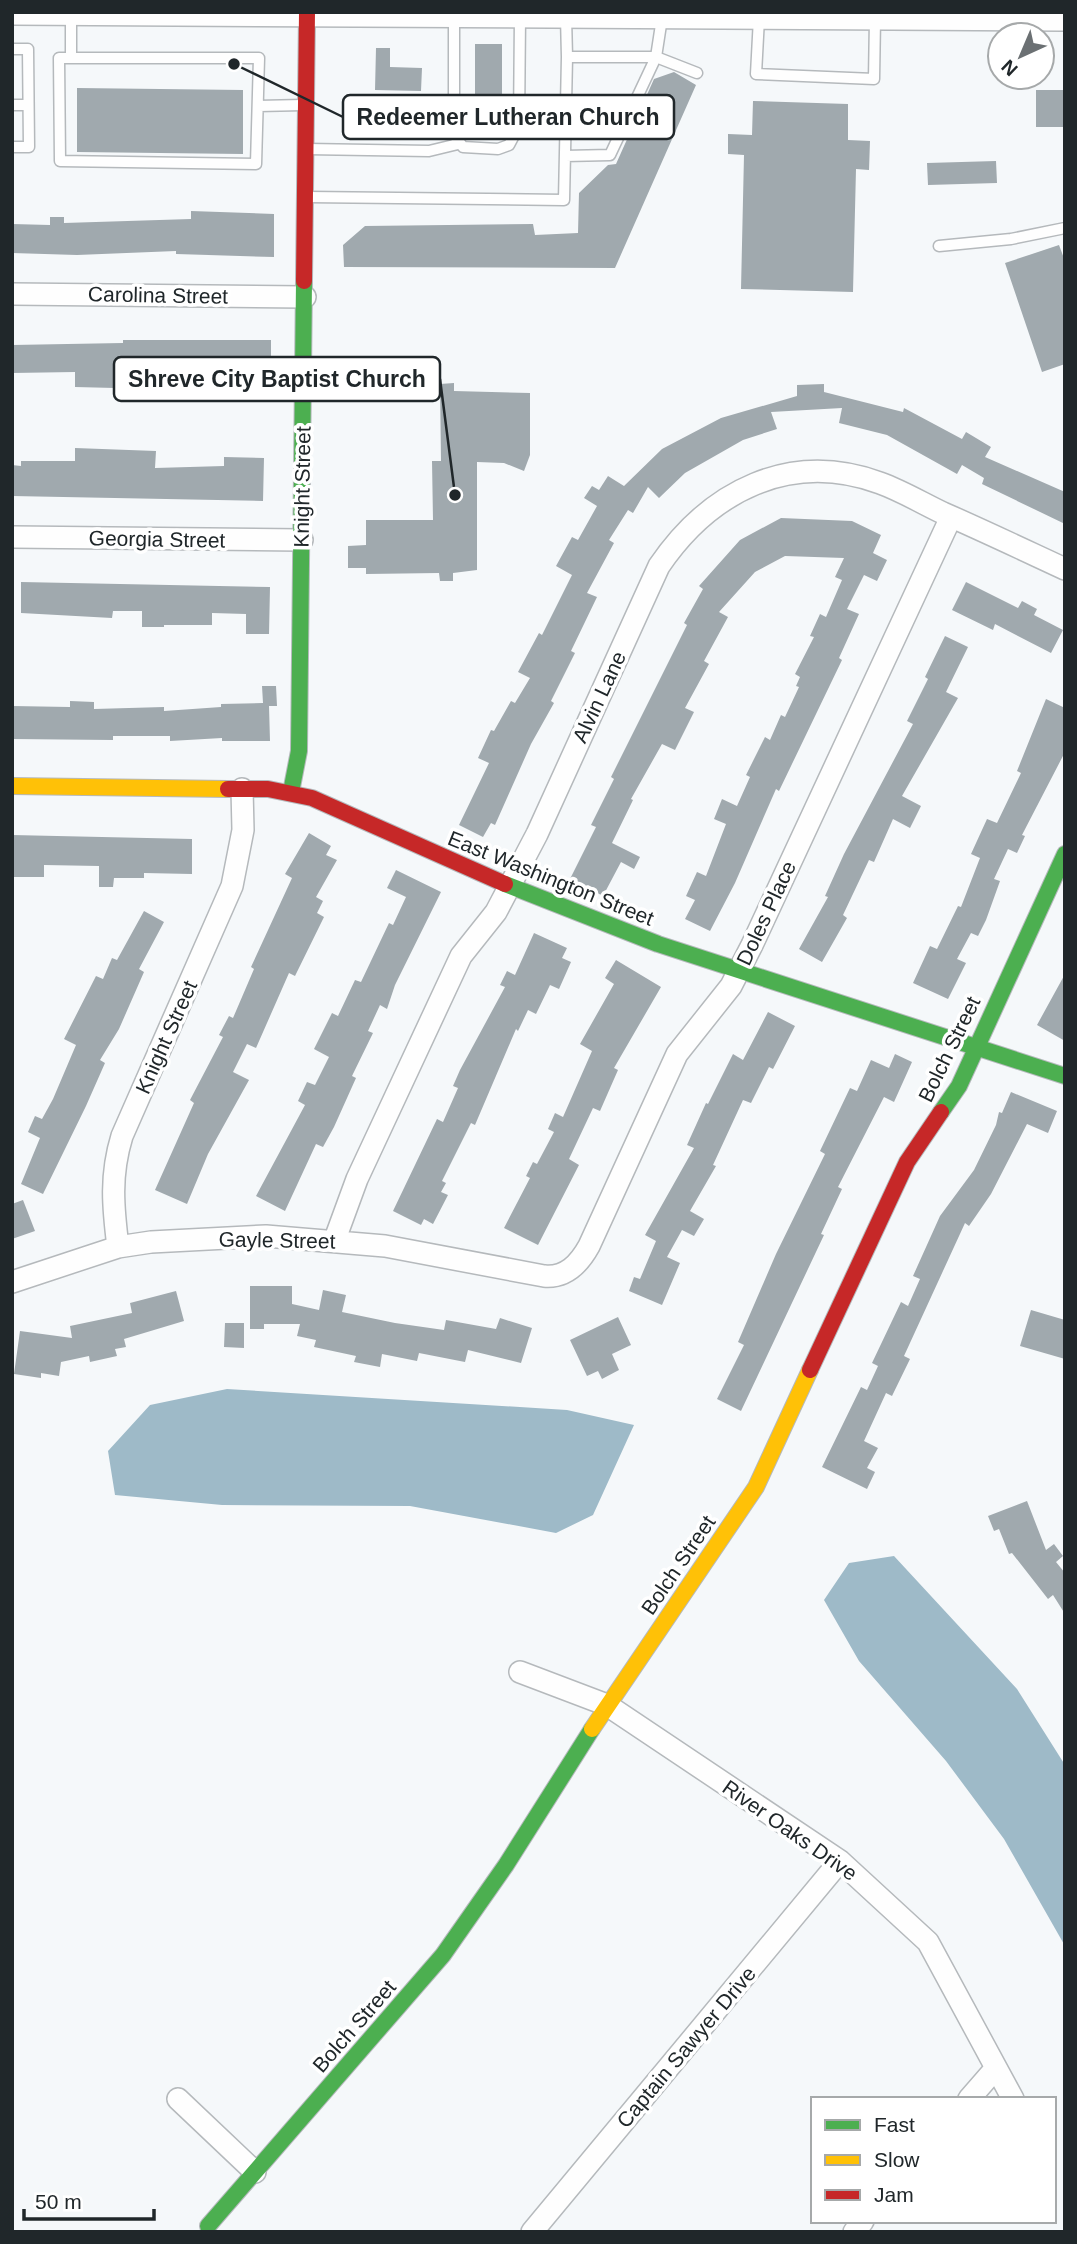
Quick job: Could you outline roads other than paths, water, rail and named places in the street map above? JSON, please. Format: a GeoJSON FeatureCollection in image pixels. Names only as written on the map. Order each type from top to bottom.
{"type":"FeatureCollection","features":[{"type":"Feature","properties":{"kind":"street"},"geometry":{"type":"LineString","coordinates":[[12,15],[307,14],[1065,20]]}},
{"type":"Feature","properties":{"kind":"street","name":"Knight Street"},"geometry":{"type":"LineString","coordinates":[[291,792],[299,751],[307,14]]}},
{"type":"Feature","properties":{"kind":"street","name":"Carolina Street"},"geometry":{"type":"LineString","coordinates":[[12,294],[304,297]]}},
{"type":"Feature","properties":{"kind":"street","name":"Alvin Lane"},"geometry":{"type":"LineString","coordinates":[[335,1239],[357,1179],[461,956],[496,912],[537,834],[659,566],[678,538],[701,514],[749,486],[781,476],[814,472],[881,483],[1065,569]]}},
{"type":"Feature","properties":{"kind":"street","name":"Doles Place"},"geometry":{"type":"LineString","coordinates":[[544,1276],[568,1271],[581,1260],[677,1054],[692,1032],[713,1010],[739,970],[951,517]]}},
{"type":"Feature","properties":{"kind":"street","name":"Georgia Street"},"geometry":{"type":"LineString","coordinates":[[12,537],[302,540]]}},
{"type":"Feature","properties":{"kind":"street","name":"East Washington Street"},"geometry":{"type":"LineString","coordinates":[[12,786],[291,792],[312,798],[510,887],[658,944],[1065,1076]]}},
{"type":"Feature","properties":{"kind":"street","name":"Knight Street"},"geometry":{"type":"LineString","coordinates":[[118,1247],[111,1192],[114,1164],[122,1136],[232,886],[243,830],[242,789]]}},
{"type":"Feature","properties":{"kind":"street","name":"Bolch Street"},"geometry":{"type":"LineString","coordinates":[[208,2226],[443,1955],[506,1865],[607,1705],[756,1487],[907,1162],[959,1086],[1065,854]]}},
{"type":"Feature","properties":{"kind":"street","name":"Gayle Street"},"geometry":{"type":"LineString","coordinates":[[12,1282],[118,1247],[150,1242],[266,1236],[335,1239],[385,1246],[544,1276]]}},
{"type":"Feature","properties":{"kind":"street","name":"River Oaks Drive"},"geometry":{"type":"LineString","coordinates":[[520,1672],[607,1705],[840,1861],[928,1942],[1012,2097]]}},
{"type":"Feature","properties":{"kind":"street","name":"Captain Sawyer Drive"},"geometry":{"type":"LineString","coordinates":[[532,2232],[840,1861]]}},
{"type":"Feature","properties":{"kind":"street"},"geometry":{"type":"LineString","coordinates":[[971,2097],[996,2068]]}},
{"type":"Feature","properties":{"kind":"street"},"geometry":{"type":"LineString","coordinates":[[178,2099],[255,2172]]}},
{"type":"Feature","properties":{"kind":"lane"},"geometry":{"type":"LineString","coordinates":[[71,15],[71,58]]}},
{"type":"Feature","properties":{"kind":"lane"},"geometry":{"type":"LineString","coordinates":[[454,17],[454,135],[457,144],[463,148],[498,149],[509,145],[519,125],[520,17]]}},
{"type":"Feature","properties":{"kind":"lane"},"geometry":{"type":"LineString","coordinates":[[305,197],[564,200],[566,17]]}},
{"type":"Feature","properties":{"kind":"lane"},"geometry":{"type":"LineString","coordinates":[[565,156],[610,155],[656,57],[662,18]]}},
{"type":"Feature","properties":{"kind":"lane"},"geometry":{"type":"LineString","coordinates":[[759,18],[756,74],[874,79],[875,19]]}},
{"type":"Feature","properties":{"kind":"lane"},"geometry":{"type":"LineString","coordinates":[[12,49],[28,49],[29,147],[12,147]]}},
{"type":"Feature","properties":{"kind":"lane"},"geometry":{"type":"LineString","coordinates":[[567,57],[656,57],[697,73]]}},
{"type":"Feature","properties":{"kind":"lane"},"geometry":{"type":"LineString","coordinates":[[59,58],[71,58],[259,58],[256,164],[60,161],[59,58]]}},
{"type":"Feature","properties":{"kind":"lane"},"geometry":{"type":"LineString","coordinates":[[12,105],[28,105]]}},
{"type":"Feature","properties":{"kind":"lane"},"geometry":{"type":"LineString","coordinates":[[258,106],[306,106]]}},
{"type":"Feature","properties":{"kind":"lane"},"geometry":{"type":"LineString","coordinates":[[566,108],[632,107]]}},
{"type":"Feature","properties":{"kind":"lane"},"geometry":{"type":"LineString","coordinates":[[305,149],[429,151],[457,144]]}},
{"type":"Feature","properties":{"kind":"lane"},"geometry":{"type":"LineString","coordinates":[[939,246],[1011,239],[1065,228]]}},
{"type":"Feature","properties":{"kind":"water"},"geometry":{"type":"Polygon","coordinates":[[[227,1389],[567,1410],[634,1425],[593,1515],[556,1533],[410,1506],[222,1505],[115,1495],[108,1451],[150,1405],[227,1389]]]}},
{"type":"Feature","properties":{"kind":"water"},"geometry":{"type":"Polygon","coordinates":[[[894,1556],[1017,1689],[1065,1765],[1065,1946],[1004,1839],[946,1761],[859,1661],[824,1600],[849,1563],[894,1556]]]}},
{"type":"Feature","properties":{"kind":"place","name":"Redeemer Lutheran Church"},"geometry":{"type":"Point","coordinates":[234,64]}},
{"type":"Feature","properties":{"kind":"place","name":"Shreve City Baptist Church"},"geometry":{"type":"Point","coordinates":[455,495]}}]}
